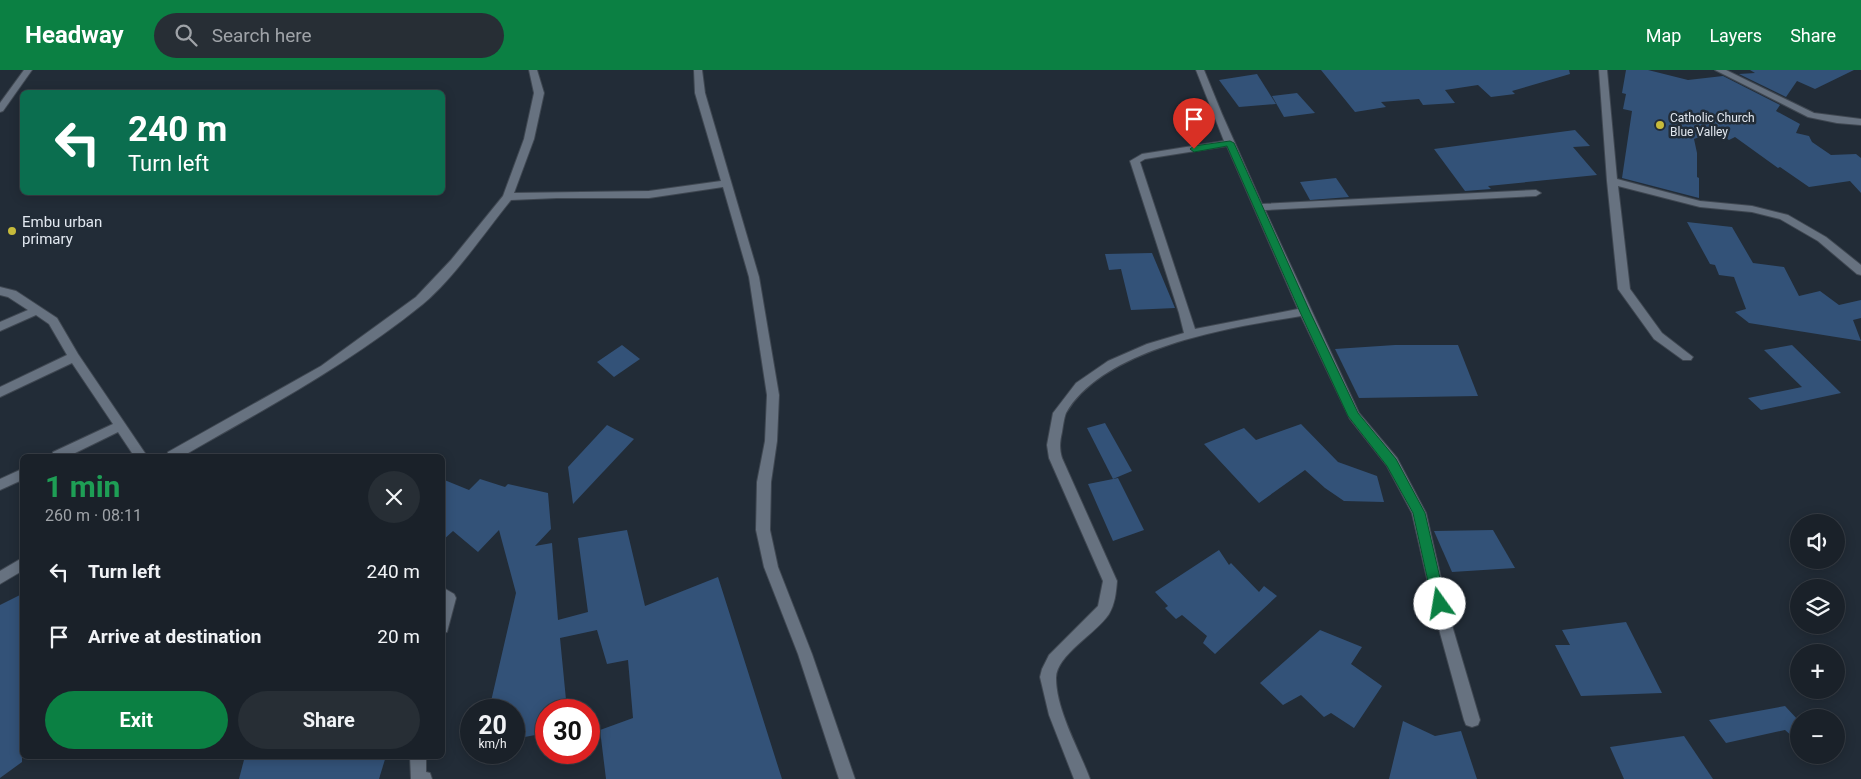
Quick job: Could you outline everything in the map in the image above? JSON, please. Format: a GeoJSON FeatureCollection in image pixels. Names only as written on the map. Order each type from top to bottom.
{"type":"FeatureCollection","features":[{"type":"Feature","properties":{"kind":"street"},"geometry":{"type":"LineString","coordinates":[[0,109],[28,70]]}},
{"type":"Feature","properties":{"kind":"street"},"geometry":{"type":"LineString","coordinates":[[177,454],[326,369],[420,300],[455,263],[508,197],[529,139],[539,93],[533,70]]}},
{"type":"Feature","properties":{"kind":"street"},"geometry":{"type":"LineString","coordinates":[[698,70],[700,93],[754,277],[773,395],[771,441],[764,482],[763,530],[772,567],[805,654],[847,779]]}},
{"type":"Feature","properties":{"kind":"street"},"geometry":{"type":"LineString","coordinates":[[1203,70],[1230,143],[1258,208],[1354,416],[1392,462],[1419,513],[1444,622],[1472,720]]}},
{"type":"Feature","properties":{"kind":"street"},"geometry":{"type":"LineString","coordinates":[[1603,70],[1612,180],[1624,289],[1658,336],[1687,357]]}},
{"type":"Feature","properties":{"kind":"street"},"geometry":{"type":"LineString","coordinates":[[1719,70],[1812,115],[1861,122]]}},
{"type":"Feature","properties":{"kind":"street"},"geometry":{"type":"LineString","coordinates":[[1190,334],[1185,313],[1135,161],[1142,157],[1230,143]]}},
{"type":"Feature","properties":{"kind":"street"},"geometry":{"type":"LineString","coordinates":[[1612,180],[1700,204],[1752,209],[1784,217],[1822,239],[1861,271]]}},
{"type":"Feature","properties":{"kind":"street"},"geometry":{"type":"LineString","coordinates":[[508,197],[544,193],[639,195],[687,191],[726,183]]}},
{"type":"Feature","properties":{"kind":"street"},"geometry":{"type":"LineString","coordinates":[[1258,208],[1536,193]]}},
{"type":"Feature","properties":{"kind":"street"},"geometry":{"type":"LineString","coordinates":[[0,290],[12,294],[54,321],[74,357],[140,454]]}},
{"type":"Feature","properties":{"kind":"street"},"geometry":{"type":"LineString","coordinates":[[0,327],[38,310]]}},
{"type":"Feature","properties":{"kind":"street"},"geometry":{"type":"LineString","coordinates":[[1082,779],[1052,700],[1048,675],[1058,654],[1078,638],[1104,610],[1110,582],[1061,470],[1053,446],[1056,419],[1072,395],[1093,375],[1121,360],[1190,334],[1244,321],[1305,312]]}},
{"type":"Feature","properties":{"kind":"street"},"geometry":{"type":"LineString","coordinates":[[0,392],[74,357]]}},
{"type":"Feature","properties":{"kind":"street"},"geometry":{"type":"LineString","coordinates":[[62,454],[120,426]]}},
{"type":"Feature","properties":{"kind":"street"},"geometry":{"type":"LineString","coordinates":[[0,485],[20,475]]}},
{"type":"Feature","properties":{"kind":"street"},"geometry":{"type":"LineString","coordinates":[[0,578],[20,565]]}},
{"type":"Feature","properties":{"kind":"street"},"geometry":{"type":"LineString","coordinates":[[445,595],[449,598],[445,615]]}},
{"type":"Feature","properties":{"kind":"street"},"geometry":{"type":"LineString","coordinates":[[418,759],[418,777],[424,779]]}},
{"type":"Feature","properties":{"kind":"building"},"geometry":{"type":"Polygon","coordinates":[[[1321,70],[1569,70],[1570,74],[1512,91],[1515,94],[1491,97],[1478,85],[1445,90],[1455,103],[1423,105],[1419,99],[1381,102],[1386,107],[1355,112],[1321,70]]]}},
{"type":"Feature","properties":{"kind":"building"},"geometry":{"type":"Polygon","coordinates":[[[1626,70],[1648,70],[1688,80],[1723,76],[1780,105],[1776,111],[1800,124],[1796,133],[1809,136],[1812,142],[1831,155],[1856,154],[1861,158],[1861,193],[1850,181],[1809,187],[1780,167],[1778,168],[1735,137],[1729,140],[1715,131],[1694,139],[1697,153],[1699,198],[1622,178],[1632,111],[1623,109],[1626,94],[1622,93],[1626,70]]]}},
{"type":"Feature","properties":{"kind":"building"},"geometry":{"type":"Polygon","coordinates":[[[1750,70],[1854,70],[1815,89],[1797,81],[1786,97],[1739,74],[1755,73],[1750,70]]]}},
{"type":"Feature","properties":{"kind":"building"},"geometry":{"type":"Polygon","coordinates":[[[1257,74],[1276,104],[1239,107],[1219,80],[1257,74]]]}},
{"type":"Feature","properties":{"kind":"building"},"geometry":{"type":"Polygon","coordinates":[[[1297,93],[1315,113],[1284,117],[1272,96],[1297,93]]]}},
{"type":"Feature","properties":{"kind":"building"},"geometry":{"type":"Polygon","coordinates":[[[1575,130],[1590,146],[1573,147],[1597,175],[1488,186],[1491,189],[1465,191],[1434,149],[1575,130]]]}},
{"type":"Feature","properties":{"kind":"building"},"geometry":{"type":"Polygon","coordinates":[[[1336,178],[1349,197],[1310,200],[1300,182],[1336,178]]]}},
{"type":"Feature","properties":{"kind":"building"},"geometry":{"type":"Polygon","coordinates":[[[1687,222],[1732,227],[1753,263],[1784,267],[1799,296],[1820,291],[1839,305],[1861,300],[1861,318],[1853,320],[1861,341],[1749,323],[1735,312],[1746,309],[1734,277],[1719,275],[1715,265],[1710,264],[1687,222]]]}},
{"type":"Feature","properties":{"kind":"building"},"geometry":{"type":"Polygon","coordinates":[[[1152,253],[1175,308],[1131,310],[1121,269],[1109,270],[1105,254],[1152,253]]]}},
{"type":"Feature","properties":{"kind":"building"},"geometry":{"type":"Polygon","coordinates":[[[622,345],[640,359],[614,377],[597,362],[622,345]]]}},
{"type":"Feature","properties":{"kind":"building"},"geometry":{"type":"Polygon","coordinates":[[[1395,345],[1458,345],[1478,396],[1359,398],[1335,349],[1395,345]]]}},
{"type":"Feature","properties":{"kind":"building"},"geometry":{"type":"Polygon","coordinates":[[[1792,345],[1841,393],[1761,410],[1748,398],[1802,387],[1764,350],[1792,345]]]}},
{"type":"Feature","properties":{"kind":"building"},"geometry":{"type":"Polygon","coordinates":[[[1105,423],[1132,471],[1113,479],[1087,428],[1105,423]]]}},
{"type":"Feature","properties":{"kind":"building"},"geometry":{"type":"Polygon","coordinates":[[[1301,424],[1338,462],[1377,476],[1384,502],[1344,501],[1325,488],[1305,470],[1259,503],[1204,444],[1244,428],[1256,440],[1301,424]]]}},
{"type":"Feature","properties":{"kind":"building"},"geometry":{"type":"Polygon","coordinates":[[[607,425],[634,439],[573,504],[568,467],[607,425]]]}},
{"type":"Feature","properties":{"kind":"building"},"geometry":{"type":"Polygon","coordinates":[[[1118,478],[1144,530],[1113,541],[1088,484],[1118,478]]]}},
{"type":"Feature","properties":{"kind":"building"},"geometry":{"type":"Polygon","coordinates":[[[480,479],[505,487],[508,484],[548,493],[551,529],[535,546],[552,543],[558,620],[588,612],[578,538],[627,530],[645,606],[718,577],[782,779],[606,779],[600,730],[633,718],[628,660],[607,664],[597,630],[560,638],[566,699],[535,699],[535,735],[525,737],[525,699],[492,699],[516,593],[499,530],[478,552],[453,531],[445,538],[445,480],[469,490],[480,479]]]}},
{"type":"Feature","properties":{"kind":"building"},"geometry":{"type":"Polygon","coordinates":[[[1493,530],[1515,568],[1452,572],[1434,531],[1493,530]]]}},
{"type":"Feature","properties":{"kind":"building"},"geometry":{"type":"Polygon","coordinates":[[[1219,550],[1229,565],[1231,563],[1259,592],[1264,586],[1277,596],[1215,654],[1203,643],[1207,636],[1182,615],[1176,619],[1165,608],[1168,606],[1155,592],[1219,550]]]}},
{"type":"Feature","properties":{"kind":"building"},"geometry":{"type":"Polygon","coordinates":[[[20,595],[20,759],[22,759],[22,762],[0,778],[0,605],[20,595]]]}},
{"type":"Feature","properties":{"kind":"building"},"geometry":{"type":"Polygon","coordinates":[[[1626,622],[1662,693],[1581,696],[1555,645],[1570,645],[1562,630],[1626,622]]]}},
{"type":"Feature","properties":{"kind":"building"},"geometry":{"type":"Polygon","coordinates":[[[1320,630],[1362,647],[1351,664],[1382,686],[1354,728],[1331,713],[1324,717],[1301,695],[1283,705],[1260,683],[1320,630]]]}},
{"type":"Feature","properties":{"kind":"building"},"geometry":{"type":"Polygon","coordinates":[[[1785,706],[1790,711],[1790,734],[1785,730],[1726,743],[1709,720],[1785,706]]]}},
{"type":"Feature","properties":{"kind":"building"},"geometry":{"type":"Polygon","coordinates":[[[1403,721],[1435,736],[1461,731],[1477,779],[1389,779],[1403,721]]]}},
{"type":"Feature","properties":{"kind":"building"},"geometry":{"type":"Polygon","coordinates":[[[1684,736],[1713,779],[1624,779],[1610,747],[1684,736]]]}},
{"type":"Feature","properties":{"kind":"building"},"geometry":{"type":"Polygon","coordinates":[[[244,759],[385,759],[379,779],[239,779],[244,759]]]}},
{"type":"Feature","properties":{"kind":"place","name":"Catholic Church Blue Valley"},"geometry":{"type":"Point","coordinates":[1660,125]}},
{"type":"Feature","properties":{"kind":"place","name":"Embu urban primary"},"geometry":{"type":"Point","coordinates":[12,231]}},
{"type":"Feature","properties":{"kind":"route"},"geometry":{"type":"LineString","coordinates":[[1194,149],[1230,143],[1305,312],[1354,416],[1392,462],[1419,513],[1440,604]]}}]}
